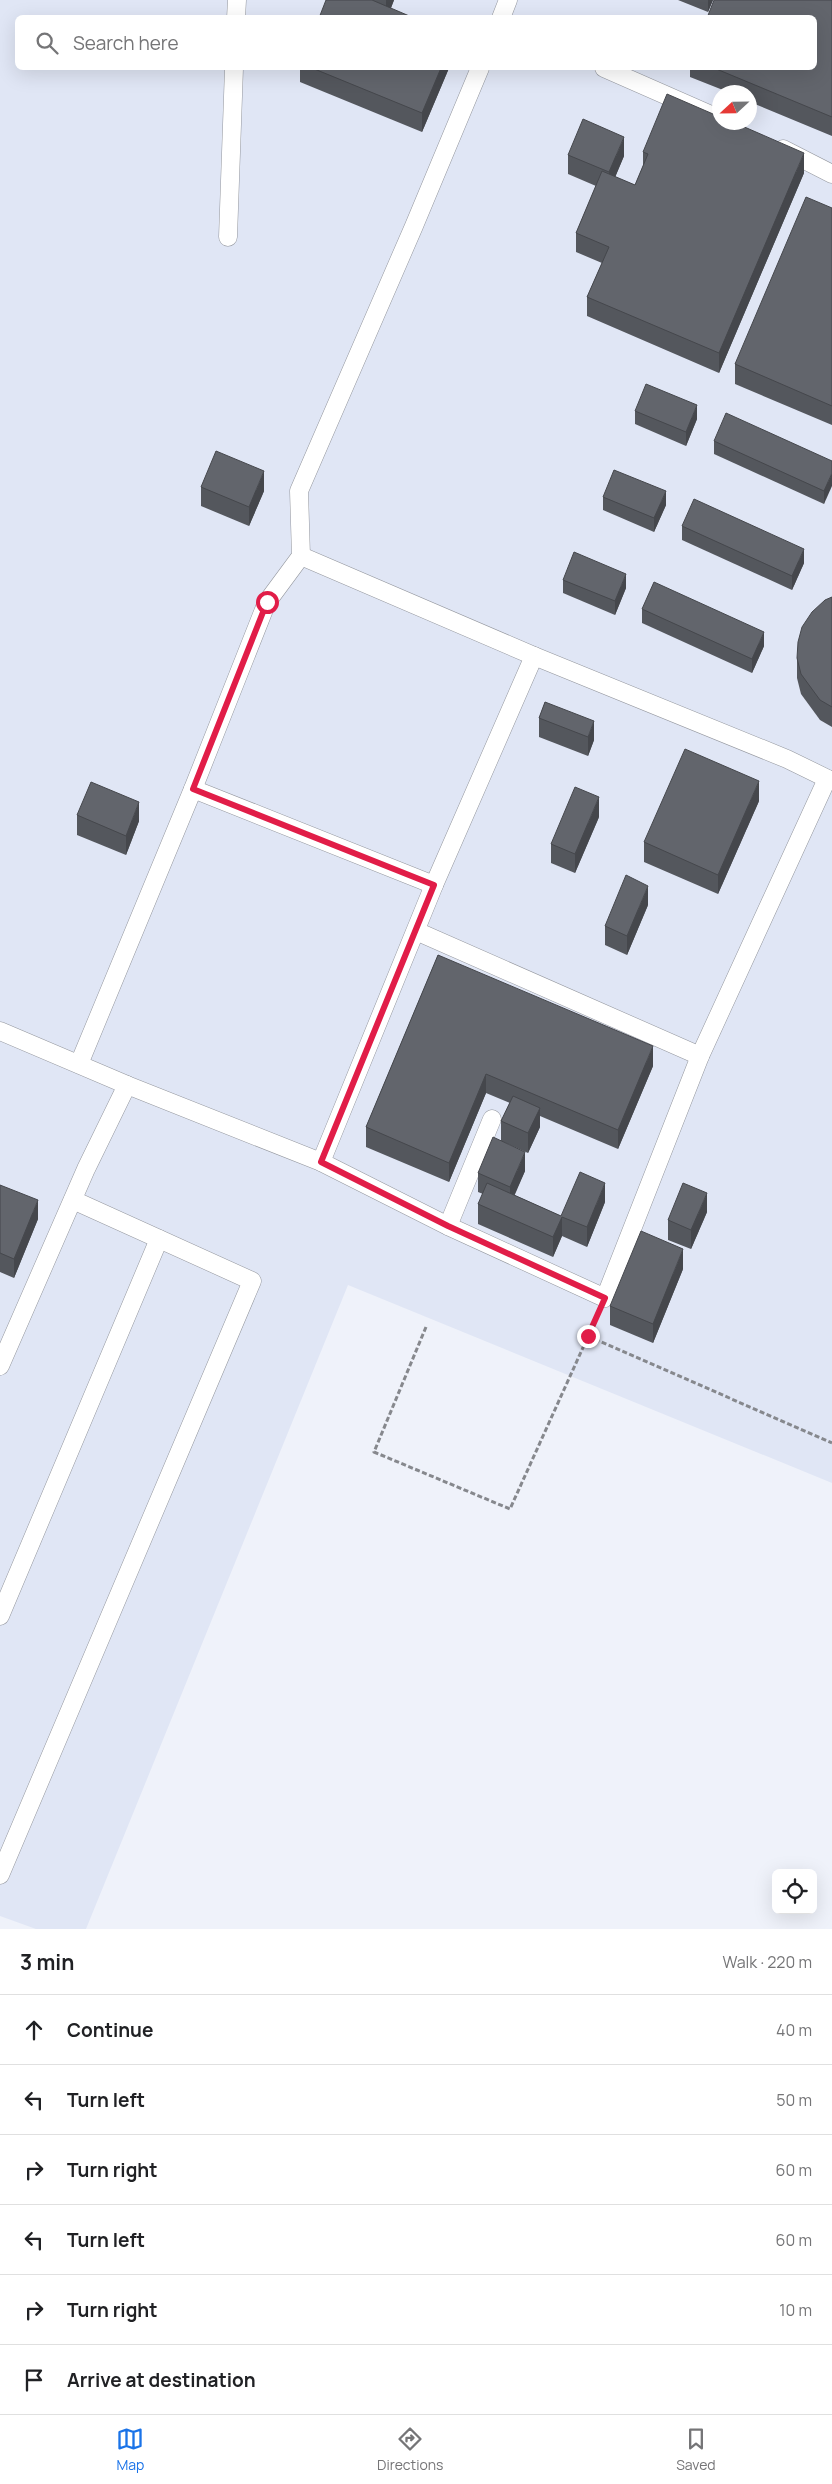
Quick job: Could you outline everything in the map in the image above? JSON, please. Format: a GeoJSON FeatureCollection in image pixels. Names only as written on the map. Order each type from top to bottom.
{"type":"FeatureCollection","features":[{"type":"Feature","properties":{"kind":"lane"},"geometry":{"type":"LineString","coordinates":[[236,15],[237,0]]}},
{"type":"Feature","properties":{"kind":"lane"},"geometry":{"type":"LineString","coordinates":[[502,15],[508,0]]}},
{"type":"Feature","properties":{"kind":"lane"},"geometry":{"type":"LineString","coordinates":[[228,237],[234,70]]}},
{"type":"Feature","properties":{"kind":"lane"},"geometry":{"type":"LineString","coordinates":[[79,1064],[193,789],[267,602],[301,556],[299,491],[479,70]]}},
{"type":"Feature","properties":{"kind":"lane"},"geometry":{"type":"LineString","coordinates":[[609,70],[712,115]]}},
{"type":"Feature","properties":{"kind":"lane"},"geometry":{"type":"LineString","coordinates":[[768,141],[832,174]]}},
{"type":"Feature","properties":{"kind":"lane"},"geometry":{"type":"LineString","coordinates":[[0,1031],[126,1085],[321,1162],[448,1226],[605,1298],[700,1056],[829,780],[787,759],[534,656],[301,556]]}},
{"type":"Feature","properties":{"kind":"lane"},"geometry":{"type":"LineString","coordinates":[[321,1162],[434,885],[534,656]]}},
{"type":"Feature","properties":{"kind":"lane"},"geometry":{"type":"LineString","coordinates":[[193,789],[434,885]]}},
{"type":"Feature","properties":{"kind":"lane"},"geometry":{"type":"LineString","coordinates":[[416,931],[700,1056]]}},
{"type":"Feature","properties":{"kind":"lane"},"geometry":{"type":"LineString","coordinates":[[0,1366],[126,1085]]}},
{"type":"Feature","properties":{"kind":"lane"},"geometry":{"type":"LineString","coordinates":[[448,1226],[492,1119]]}},
{"type":"Feature","properties":{"kind":"lane"},"geometry":{"type":"LineString","coordinates":[[0,1875],[252,1281],[73,1200]]}},
{"type":"Feature","properties":{"kind":"lane"},"geometry":{"type":"LineString","coordinates":[[0,1616],[159,1239]]}},
{"type":"Feature","properties":{"kind":"path"},"geometry":{"type":"LineString","coordinates":[[426,1327],[374,1452],[510,1509],[605,1298]]}},
{"type":"Feature","properties":{"kind":"path"},"geometry":{"type":"LineString","coordinates":[[588,1336],[832,1443]]}},
{"type":"Feature","properties":{"kind":"shaded area"},"geometry":{"type":"Polygon","coordinates":[[[0,0],[832,0],[832,1483],[348,1285],[86,1929],[36,1929],[0,1916],[0,0]]]}},
{"type":"Feature","properties":{"kind":"building"},"geometry":{"type":"Polygon","coordinates":[[[326,0],[372,0],[407,15],[320,15],[326,0]]]}},
{"type":"Feature","properties":{"kind":"building"},"geometry":{"type":"Polygon","coordinates":[[[714,0],[832,0],[832,117],[719,70],[817,70],[817,15],[708,15],[714,0]]]}},
{"type":"Feature","properties":{"kind":"building"},"geometry":{"type":"Polygon","coordinates":[[[317,70],[440,70],[422,113],[317,70]]]}},
{"type":"Feature","properties":{"kind":"building"},"geometry":{"type":"Polygon","coordinates":[[[667,94],[712,114],[712,130],[751,130],[804,153],[719,353],[587,297],[609,247],[576,233],[602,171],[635,185],[648,154],[643,152],[667,94]]]}},
{"type":"Feature","properties":{"kind":"building"},"geometry":{"type":"Polygon","coordinates":[[[583,119],[624,137],[609,172],[568,155],[583,119]]]}},
{"type":"Feature","properties":{"kind":"building"},"geometry":{"type":"Polygon","coordinates":[[[806,197],[832,208],[832,406],[735,364],[806,197]]]}},
{"type":"Feature","properties":{"kind":"building"},"geometry":{"type":"Polygon","coordinates":[[[646,384],[697,405],[686,432],[635,411],[646,384]]]}},
{"type":"Feature","properties":{"kind":"building"},"geometry":{"type":"Polygon","coordinates":[[[726,413],[832,461],[832,473],[824,491],[714,441],[726,413]]]}},
{"type":"Feature","properties":{"kind":"building"},"geometry":{"type":"Polygon","coordinates":[[[216,451],[264,471],[249,507],[201,487],[216,451]]]}},
{"type":"Feature","properties":{"kind":"building"},"geometry":{"type":"Polygon","coordinates":[[[614,470],[666,491],[654,518],[603,497],[614,470]]]}},
{"type":"Feature","properties":{"kind":"building"},"geometry":{"type":"Polygon","coordinates":[[[694,499],[804,549],[792,576],[682,526],[694,499]]]}},
{"type":"Feature","properties":{"kind":"building"},"geometry":{"type":"Polygon","coordinates":[[[574,552],[626,574],[615,601],[563,580],[574,552]]]}},
{"type":"Feature","properties":{"kind":"building"},"geometry":{"type":"Polygon","coordinates":[[[654,582],[764,632],[752,659],[642,609],[654,582]]]}},
{"type":"Feature","properties":{"kind":"building"},"geometry":{"type":"Polygon","coordinates":[[[832,597],[832,707],[820,700],[801,674],[797,658],[798,642],[802,627],[812,612],[825,600],[832,597]]]}},
{"type":"Feature","properties":{"kind":"building"},"geometry":{"type":"Polygon","coordinates":[[[545,702],[594,721],[588,737],[539,718],[545,702]]]}},
{"type":"Feature","properties":{"kind":"building"},"geometry":{"type":"Polygon","coordinates":[[[685,749],[759,781],[718,875],[644,842],[685,749]]]}},
{"type":"Feature","properties":{"kind":"building"},"geometry":{"type":"Polygon","coordinates":[[[91,782],[139,802],[126,836],[77,815],[91,782]]]}},
{"type":"Feature","properties":{"kind":"building"},"geometry":{"type":"Polygon","coordinates":[[[575,787],[599,797],[575,854],[551,844],[575,787]]]}},
{"type":"Feature","properties":{"kind":"building"},"geometry":{"type":"Polygon","coordinates":[[[626,875],[648,886],[627,936],[605,926],[626,875]]]}},
{"type":"Feature","properties":{"kind":"building"},"geometry":{"type":"Polygon","coordinates":[[[438,955],[653,1046],[618,1130],[486,1074],[449,1163],[366,1127],[438,955]]]}},
{"type":"Feature","properties":{"kind":"building"},"geometry":{"type":"Polygon","coordinates":[[[513,1096],[540,1108],[528,1133],[501,1121],[513,1096]]]}},
{"type":"Feature","properties":{"kind":"building"},"geometry":{"type":"Polygon","coordinates":[[[493,1137],[525,1152],[510,1187],[478,1173],[493,1137]]]}},
{"type":"Feature","properties":{"kind":"building"},"geometry":{"type":"Polygon","coordinates":[[[580,1172],[605,1183],[587,1227],[562,1217],[553,1237],[478,1204],[487,1183],[561,1216],[580,1172]]]}},
{"type":"Feature","properties":{"kind":"building"},"geometry":{"type":"Polygon","coordinates":[[[683,1183],[707,1193],[691,1230],[668,1220],[683,1183]]]}},
{"type":"Feature","properties":{"kind":"building"},"geometry":{"type":"Polygon","coordinates":[[[0,1185],[38,1200],[14,1259],[0,1253],[0,1185]]]}},
{"type":"Feature","properties":{"kind":"building"},"geometry":{"type":"Polygon","coordinates":[[[641,1231],[683,1249],[653,1324],[610,1306],[641,1231]]]}},
{"type":"Feature","properties":{"kind":"route"},"geometry":{"type":"LineString","coordinates":[[267,602],[193,789],[434,885],[321,1162],[448,1226],[605,1298],[588,1336]]}}]}
